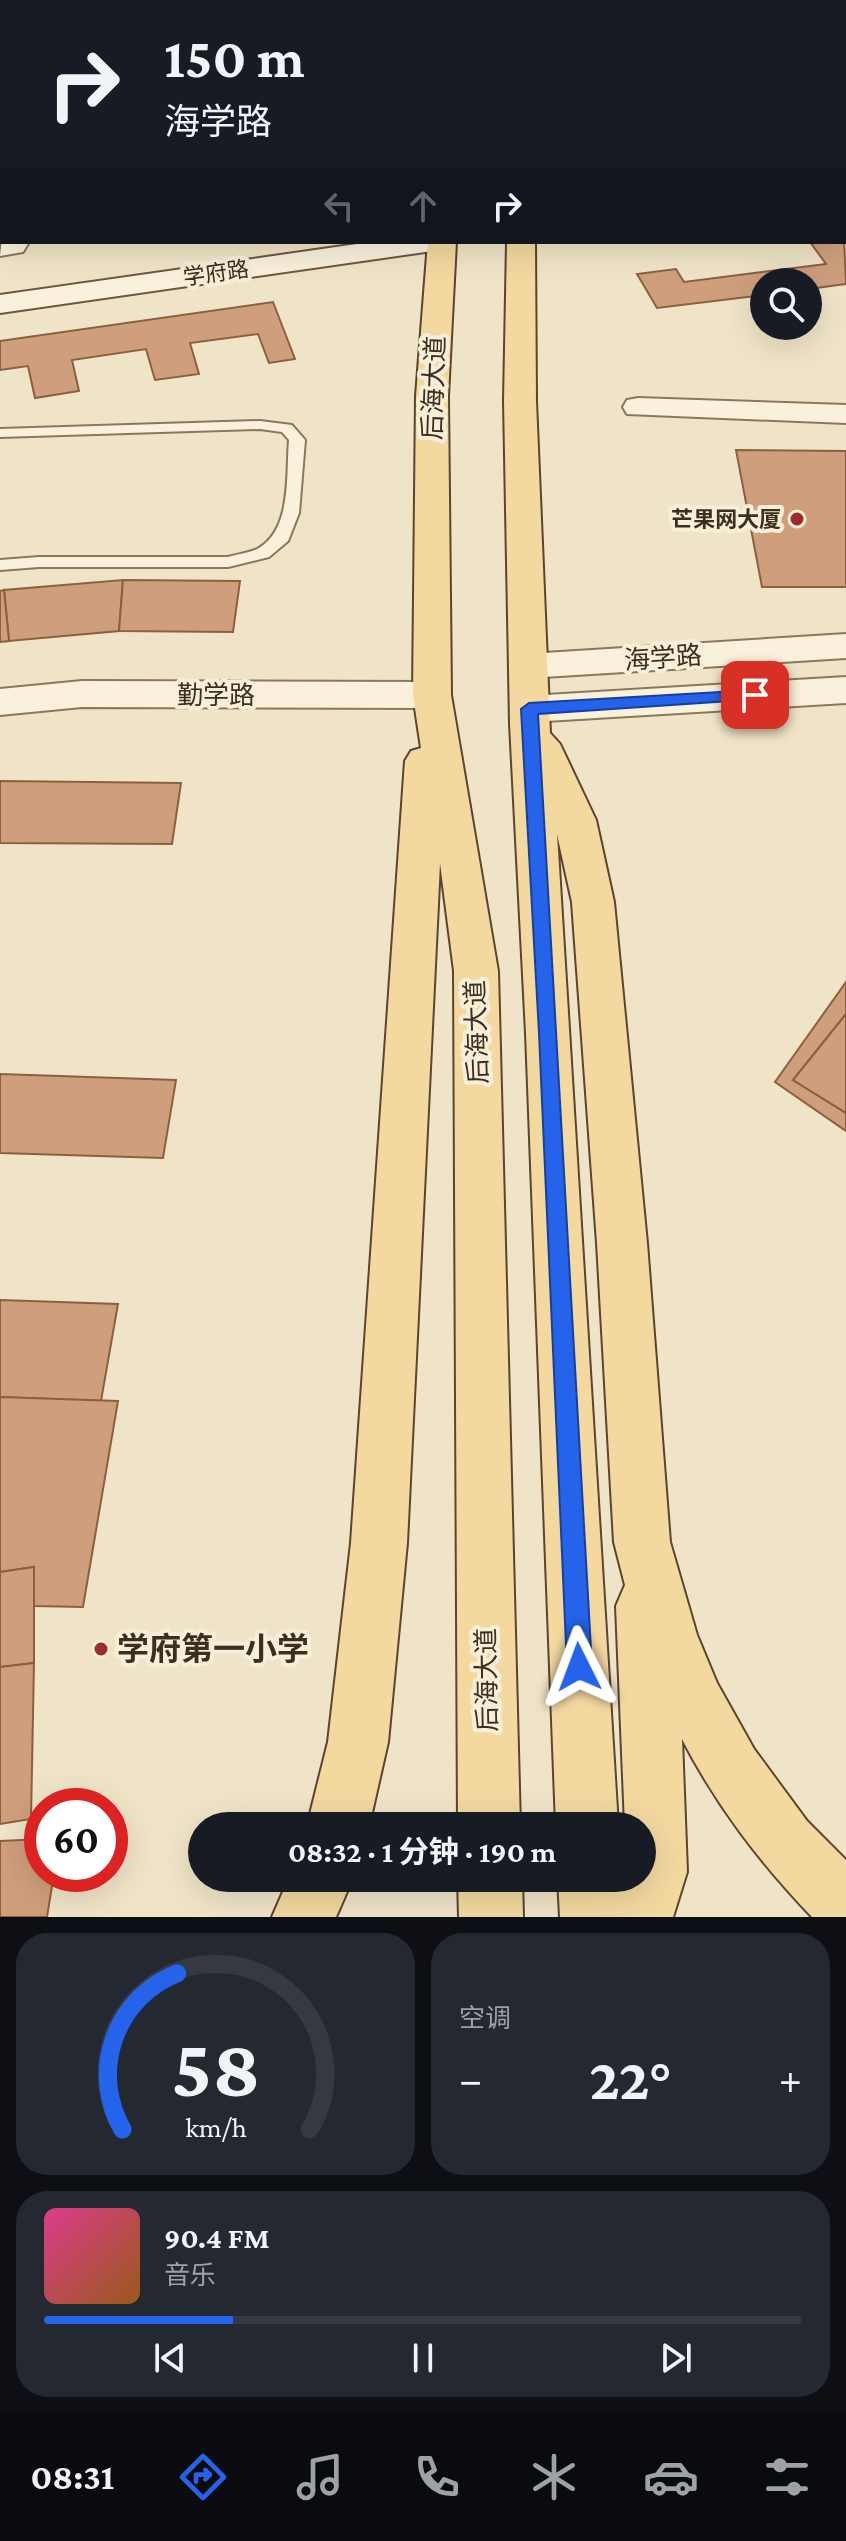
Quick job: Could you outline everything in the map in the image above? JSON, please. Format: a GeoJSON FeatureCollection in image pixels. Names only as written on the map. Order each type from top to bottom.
{"type":"FeatureCollection","features":[{"type":"Feature","properties":{"kind":"main road","name":"学府路"},"geometry":{"type":"LineString","coordinates":[[0,286],[289,244]]}},
{"type":"Feature","properties":{"kind":"main road","name":"学府路"},"geometry":{"type":"LineString","coordinates":[[0,304],[418,244]]}},
{"type":"Feature","properties":{"kind":"main road","name":"后海大道"},"geometry":{"type":"LineString","coordinates":[[442,244],[432,396],[432,695],[471,926],[478,1034],[489,1812]]}},
{"type":"Feature","properties":{"kind":"main road"},"geometry":{"type":"LineString","coordinates":[[521,244],[520,401],[530,716],[549,1033],[586,1812]]}},
{"type":"Feature","properties":{"kind":"main road"},"geometry":{"type":"LineString","coordinates":[[341,1812],[358,1742],[379,1543],[426,745],[432,695]]}},
{"type":"Feature","properties":{"kind":"main road"},"geometry":{"type":"LineString","coordinates":[[530,716],[575,820],[593,902],[622,1243],[642,1542],[656,1828],[655,1872],[641,1917]]}},
{"type":"Feature","properties":{"kind":"main road"},"geometry":{"type":"LineString","coordinates":[[642,1542],[674,1648],[695,1703],[732,1771],[785,1843],[846,1906]]}},
{"type":"Feature","properties":{"kind":"main road"},"geometry":{"type":"LineString","coordinates":[[490,1892],[491,1917]]}},
{"type":"Feature","properties":{"kind":"main road"},"geometry":{"type":"LineString","coordinates":[[591,1892],[592,1917]]}},
{"type":"Feature","properties":{"kind":"street"},"geometry":{"type":"LineString","coordinates":[[638,407],[846,414]]}},
{"type":"Feature","properties":{"kind":"street","name":"海学路"},"geometry":{"type":"LineString","coordinates":[[528,666],[846,646]]}},
{"type":"Feature","properties":{"kind":"street","name":"海学路"},"geometry":{"type":"LineString","coordinates":[[530,716],[846,690]]}},
{"type":"Feature","properties":{"kind":"street","name":"勤学路"},"geometry":{"type":"LineString","coordinates":[[0,702],[82,694],[432,695]]}},
{"type":"Feature","properties":{"kind":"lane"},"geometry":{"type":"LineString","coordinates":[[0,433],[260,425],[287,428],[297,440],[291,513],[282,537],[263,553],[228,562],[39,562],[0,565]]}},
{"type":"Feature","properties":{"kind":"building"},"geometry":{"type":"Polygon","coordinates":[[[811,244],[844,244],[846,284],[822,287],[822,268],[794,268],[826,264],[811,244]]]}},
{"type":"Feature","properties":{"kind":"building"},"geometry":{"type":"Polygon","coordinates":[[[676,269],[684,282],[750,274],[750,297],[657,308],[637,274],[676,269]]]}},
{"type":"Feature","properties":{"kind":"building"},"geometry":{"type":"Polygon","coordinates":[[[273,302],[295,359],[269,363],[258,334],[190,343],[199,374],[155,380],[146,349],[72,360],[79,391],[35,398],[28,366],[0,370],[0,341],[273,302]]]}},
{"type":"Feature","properties":{"kind":"building","name":"芒果网大厦"},"geometry":{"type":"Polygon","coordinates":[[[736,450],[846,451],[846,587],[762,587],[736,450]]]}},
{"type":"Feature","properties":{"kind":"building"},"geometry":{"type":"Polygon","coordinates":[[[123,580],[119,631],[9,641],[4,590],[123,580]]]}},
{"type":"Feature","properties":{"kind":"building"},"geometry":{"type":"Polygon","coordinates":[[[123,580],[240,581],[233,632],[119,631],[123,580]]]}},
{"type":"Feature","properties":{"kind":"building"},"geometry":{"type":"Polygon","coordinates":[[[4,590],[9,641],[0,642],[0,591],[4,590]]]}},
{"type":"Feature","properties":{"kind":"building"},"geometry":{"type":"Polygon","coordinates":[[[0,781],[181,783],[172,844],[0,843],[0,781]]]}},
{"type":"Feature","properties":{"kind":"building"},"geometry":{"type":"Polygon","coordinates":[[[846,982],[846,1014],[793,1080],[846,1113],[846,1131],[775,1082],[846,982]]]}},
{"type":"Feature","properties":{"kind":"building"},"geometry":{"type":"Polygon","coordinates":[[[846,1014],[846,1113],[793,1080],[846,1014]]]}},
{"type":"Feature","properties":{"kind":"building"},"geometry":{"type":"Polygon","coordinates":[[[0,1074],[176,1080],[163,1158],[0,1153],[0,1074]]]}},
{"type":"Feature","properties":{"kind":"building"},"geometry":{"type":"Polygon","coordinates":[[[0,1300],[118,1304],[101,1401],[0,1397],[0,1300]]]}},
{"type":"Feature","properties":{"kind":"building"},"geometry":{"type":"Polygon","coordinates":[[[0,1397],[118,1401],[83,1607],[34,1606],[34,1567],[0,1572],[0,1397]]]}},
{"type":"Feature","properties":{"kind":"building"},"geometry":{"type":"Polygon","coordinates":[[[34,1567],[34,1663],[0,1667],[0,1572],[34,1567]]]}},
{"type":"Feature","properties":{"kind":"building"},"geometry":{"type":"Polygon","coordinates":[[[34,1663],[32,1788],[24,1788],[24,1820],[0,1824],[0,1667],[34,1663]]]}},
{"type":"Feature","properties":{"kind":"building"},"geometry":{"type":"Polygon","coordinates":[[[24,1840],[24,1892],[51,1892],[47,1917],[0,1917],[0,1841],[24,1840]]]}},
{"type":"Feature","properties":{"kind":"place","name":"芒果网大厦"},"geometry":{"type":"Point","coordinates":[797,519]}},
{"type":"Feature","properties":{"kind":"place","name":"学府第一小学"},"geometry":{"type":"Point","coordinates":[101,1649]}},
{"type":"Feature","properties":{"kind":"route"},"geometry":{"type":"LineString","coordinates":[[579,1667],[549,1033],[529,709],[755,695]]}}]}
